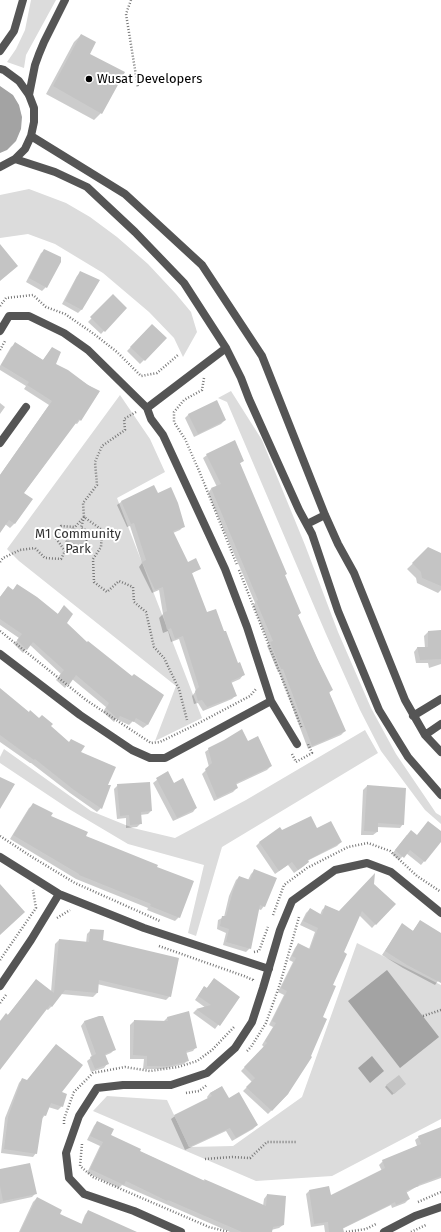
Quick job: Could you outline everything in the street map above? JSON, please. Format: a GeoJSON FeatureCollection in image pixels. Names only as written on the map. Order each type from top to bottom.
{"type":"FeatureCollection","features":[{"type":"Feature","properties":{"kind":"street"},"geometry":{"type":"LineString","coordinates":[[0,51],[14,32],[23,0]]}},
{"type":"Feature","properties":{"kind":"street"},"geometry":{"type":"LineString","coordinates":[[29,95],[35,65],[39,54],[65,0]]}},
{"type":"Feature","properties":{"kind":"street"},"geometry":{"type":"LineString","coordinates":[[0,69],[19,80],[29,95],[34,108],[34,122],[31,136],[25,148],[15,159],[0,167]]}},
{"type":"Feature","properties":{"kind":"street"},"geometry":{"type":"LineString","coordinates":[[31,136],[125,194],[202,264],[262,356],[325,515],[338,544],[354,573],[405,700],[425,735],[441,752]]}},
{"type":"Feature","properties":{"kind":"street"},"geometry":{"type":"LineString","coordinates":[[15,159],[55,172],[87,187],[135,232],[184,283],[226,348],[241,378],[255,413],[299,510],[316,543],[338,611],[379,710],[408,757],[441,795]]}},
{"type":"Feature","properties":{"kind":"street"},"geometry":{"type":"LineString","coordinates":[[0,331],[9,316],[29,316],[64,333],[88,350],[151,418],[163,435],[225,569],[247,627],[271,701],[297,744]]}},
{"type":"Feature","properties":{"kind":"street"},"geometry":{"type":"LineString","coordinates":[[143,409],[226,348]]}},
{"type":"Feature","properties":{"kind":"street"},"geometry":{"type":"LineString","coordinates":[[0,443],[26,407]]}},
{"type":"Feature","properties":{"kind":"street"},"geometry":{"type":"LineString","coordinates":[[307,524],[325,515]]}},
{"type":"Feature","properties":{"kind":"street"},"geometry":{"type":"LineString","coordinates":[[0,654],[80,715],[132,750],[150,758],[165,758],[271,701]]}},
{"type":"Feature","properties":{"kind":"street"},"geometry":{"type":"LineString","coordinates":[[413,716],[441,699]]}},
{"type":"Feature","properties":{"kind":"street"},"geometry":{"type":"LineString","coordinates":[[425,735],[441,724]]}},
{"type":"Feature","properties":{"kind":"street"},"geometry":{"type":"LineString","coordinates":[[0,857],[59,894],[144,928],[269,969]]}},
{"type":"Feature","properties":{"kind":"street"},"geometry":{"type":"LineString","coordinates":[[181,1232],[134,1211],[84,1194],[69,1178],[66,1153],[79,1116],[97,1088],[123,1085],[171,1085],[207,1073],[235,1048],[252,1022],[280,930],[292,901],[334,870],[367,863],[391,872],[441,913]]}},
{"type":"Feature","properties":{"kind":"street"},"geometry":{"type":"LineString","coordinates":[[0,986],[31,940],[59,894]]}},
{"type":"Feature","properties":{"kind":"street"},"geometry":{"type":"LineString","coordinates":[[384,1232],[415,1216],[441,1207]]}},
{"type":"Feature","properties":{"kind":"path"},"geometry":{"type":"LineString","coordinates":[[131,0],[126,14],[138,88]]}},
{"type":"Feature","properties":{"kind":"path"},"geometry":{"type":"LineString","coordinates":[[0,306],[6,298],[33,295],[46,306],[65,314],[94,334],[117,352],[141,376],[157,373],[178,355]]}},
{"type":"Feature","properties":{"kind":"path"},"geometry":{"type":"LineString","coordinates":[[0,350],[6,338]]}},
{"type":"Feature","properties":{"kind":"path"},"geometry":{"type":"LineString","coordinates":[[207,362],[202,390],[184,400],[177,408],[174,412],[174,422],[185,439],[200,473],[303,732]]}},
{"type":"Feature","properties":{"kind":"path"},"geometry":{"type":"LineString","coordinates":[[0,562],[3,558],[20,550],[35,548],[45,558],[61,559],[66,551],[84,548],[90,532],[81,528],[84,517],[83,503],[97,485],[95,462],[102,446],[124,430],[124,419],[143,409]]}},
{"type":"Feature","properties":{"kind":"path"},"geometry":{"type":"LineString","coordinates":[[66,551],[55,537],[61,526],[75,527],[84,517]]}},
{"type":"Feature","properties":{"kind":"path"},"geometry":{"type":"LineString","coordinates":[[84,517],[102,530],[102,547],[93,559],[94,582],[107,592],[119,581],[133,587],[134,602],[146,612],[154,647],[164,658],[180,689],[187,720]]}},
{"type":"Feature","properties":{"kind":"path"},"geometry":{"type":"LineString","coordinates":[[0,631],[86,700],[151,743],[160,742],[250,696],[257,687]]}},
{"type":"Feature","properties":{"kind":"path"},"geometry":{"type":"LineString","coordinates":[[290,750],[296,762],[312,753],[306,740]]}},
{"type":"Feature","properties":{"kind":"path"},"geometry":{"type":"LineString","coordinates":[[0,836],[75,883],[167,923]]}},
{"type":"Feature","properties":{"kind":"path"},"geometry":{"type":"LineString","coordinates":[[249,953],[259,951],[284,885],[307,868],[348,847],[368,844],[390,851],[418,876],[441,892]]}},
{"type":"Feature","properties":{"kind":"path"},"geometry":{"type":"LineString","coordinates":[[0,960],[36,908],[34,890],[28,886]]}},
{"type":"Feature","properties":{"kind":"path"},"geometry":{"type":"LineString","coordinates":[[53,924],[57,918],[72,908]]}},
{"type":"Feature","properties":{"kind":"path"},"geometry":{"type":"LineString","coordinates":[[156,944],[253,980],[252,986]]}},
{"type":"Feature","properties":{"kind":"path"},"geometry":{"type":"LineString","coordinates":[[0,1003],[9,991]]}},
{"type":"Feature","properties":{"kind":"path"},"geometry":{"type":"LineString","coordinates":[[423,1016],[441,1010]]}},
{"type":"Feature","properties":{"kind":"path"},"geometry":{"type":"LineString","coordinates":[[64,1125],[64,1119],[74,1092],[93,1073],[124,1066],[150,1071],[178,1067],[197,1061],[212,1050],[237,1025]]}},
{"type":"Feature","properties":{"kind":"path"},"geometry":{"type":"LineString","coordinates":[[205,1159],[232,1157],[250,1158],[267,1142],[296,1142]]}},
{"type":"Feature","properties":{"kind":"green space"},"geometry":{"type":"Polygon","coordinates":[[[31,0],[56,0],[26,55],[24,68],[7,62],[16,49],[25,30],[31,0]]]}},
{"type":"Feature","properties":{"kind":"green space"},"geometry":{"type":"Polygon","coordinates":[[[29,189],[66,203],[90,217],[117,237],[148,264],[176,294],[191,312],[197,332],[183,357],[174,338],[149,312],[103,273],[55,244],[28,234],[0,238],[0,195],[29,189]]]}},
{"type":"Feature","properties":{"kind":"green space"},"geometry":{"type":"Polygon","coordinates":[[[231,391],[262,440],[305,545],[338,632],[371,708],[396,754],[436,813],[441,816],[441,824],[425,810],[381,751],[360,710],[227,402],[218,398],[231,391]]]}},
{"type":"Feature","properties":{"kind":"green space","name":"M1 Community Park"},"geometry":{"type":"Polygon","coordinates":[[[120,395],[150,439],[165,472],[117,498],[202,718],[155,741],[176,686],[19,561],[7,549],[120,395]]]}},
{"type":"Feature","properties":{"kind":"green space"},"geometry":{"type":"Polygon","coordinates":[[[365,730],[378,753],[222,847],[196,936],[188,933],[204,865],[128,844],[69,809],[0,763],[0,757],[4,749],[91,811],[133,828],[175,838],[246,800],[365,730]]]}},
{"type":"Feature","properties":{"kind":"green space"},"geometry":{"type":"Polygon","coordinates":[[[357,943],[441,985],[441,1119],[332,1176],[256,1181],[93,1111],[107,1096],[167,1100],[189,1147],[233,1146],[302,1097],[357,943]]]}},
{"type":"Feature","properties":{"kind":"shaded area"},"geometry":{"type":"Polygon","coordinates":[[[0,86],[13,95],[19,105],[22,117],[21,129],[16,141],[7,150],[0,153],[0,86]]]}},
{"type":"Feature","properties":{"kind":"shaded area"},"geometry":{"type":"Polygon","coordinates":[[[387,970],[439,1037],[400,1068],[348,1001],[387,970]]]}},
{"type":"Feature","properties":{"kind":"shaded area"},"geometry":{"type":"Polygon","coordinates":[[[372,1056],[384,1071],[370,1083],[358,1068],[372,1056]]]}},
{"type":"Feature","properties":{"kind":"building","name":"Wusat Developers"},"geometry":{"type":"Polygon","coordinates":[[[81,34],[96,42],[90,54],[125,72],[102,114],[53,86],[81,34]]]}},
{"type":"Feature","properties":{"kind":"building"},"geometry":{"type":"Polygon","coordinates":[[[0,244],[18,266],[0,281],[0,244]]]}},
{"type":"Feature","properties":{"kind":"building"},"geometry":{"type":"Polygon","coordinates":[[[44,249],[61,257],[61,262],[47,288],[29,278],[44,249]]]}},
{"type":"Feature","properties":{"kind":"building"},"geometry":{"type":"Polygon","coordinates":[[[80,271],[100,280],[82,310],[65,301],[80,271]]]}},
{"type":"Feature","properties":{"kind":"building"},"geometry":{"type":"Polygon","coordinates":[[[113,294],[127,308],[105,332],[90,317],[113,294]]]}},
{"type":"Feature","properties":{"kind":"building"},"geometry":{"type":"Polygon","coordinates":[[[152,324],[167,338],[145,361],[130,347],[152,324]]]}},
{"type":"Feature","properties":{"kind":"building"},"geometry":{"type":"Polygon","coordinates":[[[15,342],[43,360],[52,347],[61,352],[56,364],[100,391],[81,421],[79,419],[24,493],[33,499],[15,524],[9,520],[0,533],[0,475],[52,401],[27,385],[29,382],[1,365],[15,342]]]}},
{"type":"Feature","properties":{"kind":"building"},"geometry":{"type":"Polygon","coordinates":[[[217,400],[226,420],[198,434],[188,414],[217,400]]]}},
{"type":"Feature","properties":{"kind":"building"},"geometry":{"type":"Polygon","coordinates":[[[235,440],[244,461],[240,463],[287,574],[285,575],[301,613],[298,615],[333,690],[329,692],[346,731],[312,746],[283,669],[281,669],[270,642],[273,641],[256,601],[258,600],[211,488],[221,484],[206,454],[235,440]]]}},
{"type":"Feature","properties":{"kind":"building"},"geometry":{"type":"Polygon","coordinates":[[[154,485],[158,493],[171,487],[178,503],[185,527],[173,531],[188,562],[196,558],[201,569],[192,573],[207,612],[216,609],[238,663],[240,662],[245,675],[231,681],[237,696],[207,707],[202,700],[198,701],[195,691],[199,687],[183,636],[175,639],[171,628],[167,630],[163,613],[167,611],[163,587],[155,590],[142,562],[146,560],[134,523],[131,524],[121,501],[154,485]]]}},
{"type":"Feature","properties":{"kind":"building"},"geometry":{"type":"Polygon","coordinates":[[[72,527],[89,534],[84,548],[66,540],[72,527]]]}},
{"type":"Feature","properties":{"kind":"building"},"geometry":{"type":"Polygon","coordinates":[[[428,547],[441,553],[441,586],[422,578],[421,572],[412,563],[428,547]]]}},
{"type":"Feature","properties":{"kind":"building"},"geometry":{"type":"Polygon","coordinates":[[[17,584],[37,597],[58,614],[64,605],[73,614],[67,623],[87,642],[88,641],[132,676],[134,674],[164,695],[148,725],[136,718],[134,722],[120,716],[118,719],[106,708],[109,703],[76,675],[69,685],[59,676],[64,670],[33,642],[27,650],[17,640],[22,634],[0,619],[0,597],[8,586],[13,590],[17,584]]]}},
{"type":"Feature","properties":{"kind":"building"},"geometry":{"type":"Polygon","coordinates":[[[441,630],[441,659],[420,660],[417,647],[428,647],[428,631],[441,630]]]}},
{"type":"Feature","properties":{"kind":"building"},"geometry":{"type":"Polygon","coordinates":[[[0,688],[29,712],[30,710],[39,718],[42,715],[53,724],[51,726],[69,742],[71,739],[85,746],[81,752],[116,767],[108,785],[111,785],[102,809],[0,735],[0,688]]]}},
{"type":"Feature","properties":{"kind":"building"},"geometry":{"type":"Polygon","coordinates":[[[242,729],[248,741],[258,736],[272,766],[236,783],[238,788],[217,798],[205,769],[212,763],[208,748],[242,729]]]}},
{"type":"Feature","properties":{"kind":"building"},"geometry":{"type":"Polygon","coordinates":[[[168,771],[174,783],[183,778],[197,808],[177,818],[156,778],[168,771]]]}},
{"type":"Feature","properties":{"kind":"building"},"geometry":{"type":"Polygon","coordinates":[[[0,777],[15,784],[0,809],[0,777]]]}},
{"type":"Feature","properties":{"kind":"building"},"geometry":{"type":"Polygon","coordinates":[[[150,782],[152,811],[141,812],[142,824],[130,825],[129,815],[120,816],[117,784],[150,782]]]}},
{"type":"Feature","properties":{"kind":"building"},"geometry":{"type":"Polygon","coordinates":[[[367,785],[406,788],[404,825],[378,823],[378,832],[364,831],[367,785]]]}},
{"type":"Feature","properties":{"kind":"building"},"geometry":{"type":"Polygon","coordinates":[[[33,803],[53,813],[51,816],[88,832],[86,836],[158,865],[157,867],[194,881],[180,918],[150,906],[151,904],[79,875],[13,835],[33,803]]]}},
{"type":"Feature","properties":{"kind":"building"},"geometry":{"type":"Polygon","coordinates":[[[311,816],[317,828],[331,821],[342,842],[308,860],[309,862],[298,870],[292,862],[279,871],[259,842],[280,827],[282,830],[311,816]]]}},
{"type":"Feature","properties":{"kind":"building"},"geometry":{"type":"Polygon","coordinates":[[[428,821],[441,831],[441,842],[425,862],[410,850],[404,858],[395,850],[411,830],[417,835],[428,821]]]}},
{"type":"Feature","properties":{"kind":"building"},"geometry":{"type":"Polygon","coordinates":[[[254,869],[277,878],[265,907],[260,905],[251,949],[226,942],[229,929],[220,926],[222,916],[226,916],[239,876],[250,880],[254,869]]]}},
{"type":"Feature","properties":{"kind":"building"},"geometry":{"type":"Polygon","coordinates":[[[375,873],[374,884],[396,904],[376,925],[362,911],[344,952],[347,954],[333,985],[336,986],[323,1017],[327,1019],[311,1056],[312,1057],[288,1094],[272,1111],[246,1087],[255,1078],[244,1067],[267,1043],[265,1041],[276,1023],[272,1021],[287,991],[281,988],[296,958],[292,956],[298,943],[310,949],[318,928],[303,921],[310,908],[322,915],[325,905],[339,911],[375,873]]]}},
{"type":"Feature","properties":{"kind":"building"},"geometry":{"type":"Polygon","coordinates":[[[0,884],[25,912],[0,935],[0,884]]]}},
{"type":"Feature","properties":{"kind":"building"},"geometry":{"type":"Polygon","coordinates":[[[420,920],[441,933],[441,983],[407,965],[385,951],[402,923],[413,931],[420,920]]]}},
{"type":"Feature","properties":{"kind":"building"},"geometry":{"type":"Polygon","coordinates":[[[90,929],[104,930],[103,940],[179,958],[171,997],[99,980],[98,993],[65,990],[52,1007],[50,1005],[0,1070],[0,1021],[6,1013],[8,1015],[36,979],[54,993],[59,939],[89,942],[90,929]]]}},
{"type":"Feature","properties":{"kind":"building"},"geometry":{"type":"Polygon","coordinates":[[[214,978],[240,997],[220,1026],[196,1009],[211,1005],[198,996],[204,986],[207,988],[214,978]]]}},
{"type":"Feature","properties":{"kind":"building"},"geometry":{"type":"Polygon","coordinates":[[[189,1011],[197,1048],[186,1051],[189,1061],[168,1066],[147,1066],[147,1056],[133,1055],[134,1020],[168,1021],[167,1017],[189,1011]]]}},
{"type":"Feature","properties":{"kind":"building"},"geometry":{"type":"Polygon","coordinates":[[[103,1016],[116,1050],[105,1054],[109,1064],[95,1069],[90,1057],[96,1054],[84,1021],[103,1016]]]}},
{"type":"Feature","properties":{"kind":"building"},"geometry":{"type":"Polygon","coordinates":[[[56,1044],[83,1065],[62,1092],[67,1094],[63,1107],[51,1103],[46,1116],[43,1115],[37,1154],[4,1149],[8,1117],[22,1078],[27,1080],[56,1044]]]}},
{"type":"Feature","properties":{"kind":"building"},"geometry":{"type":"Polygon","coordinates":[[[399,1075],[406,1084],[394,1094],[386,1085],[399,1075]]]}},
{"type":"Feature","properties":{"kind":"building"},"geometry":{"type":"Polygon","coordinates":[[[222,1086],[229,1098],[239,1092],[258,1125],[236,1138],[230,1128],[189,1147],[174,1115],[212,1096],[210,1093],[222,1086]]]}},
{"type":"Feature","properties":{"kind":"building"},"geometry":{"type":"Polygon","coordinates":[[[97,1121],[114,1129],[111,1135],[141,1149],[140,1151],[205,1181],[204,1179],[266,1206],[267,1194],[286,1196],[284,1225],[273,1227],[272,1232],[242,1232],[168,1200],[167,1201],[126,1181],[124,1185],[90,1169],[103,1142],[90,1136],[97,1121]]]}},
{"type":"Feature","properties":{"kind":"building"},"geometry":{"type":"Polygon","coordinates":[[[441,1127],[441,1176],[406,1191],[410,1199],[396,1205],[395,1202],[343,1228],[344,1232],[329,1232],[328,1222],[314,1224],[309,1190],[329,1186],[331,1195],[385,1168],[382,1160],[421,1144],[418,1136],[441,1127]]]}},
{"type":"Feature","properties":{"kind":"building"},"geometry":{"type":"Polygon","coordinates":[[[30,1163],[37,1194],[3,1201],[0,1186],[0,1169],[30,1163]]]}},
{"type":"Feature","properties":{"kind":"building"},"geometry":{"type":"Polygon","coordinates":[[[37,1197],[62,1210],[60,1214],[82,1224],[88,1210],[137,1232],[20,1232],[37,1197]]]}},
{"type":"Feature","properties":{"kind":"place","name":"Wusat Developers"},"geometry":{"type":"Point","coordinates":[89,79]}}]}
